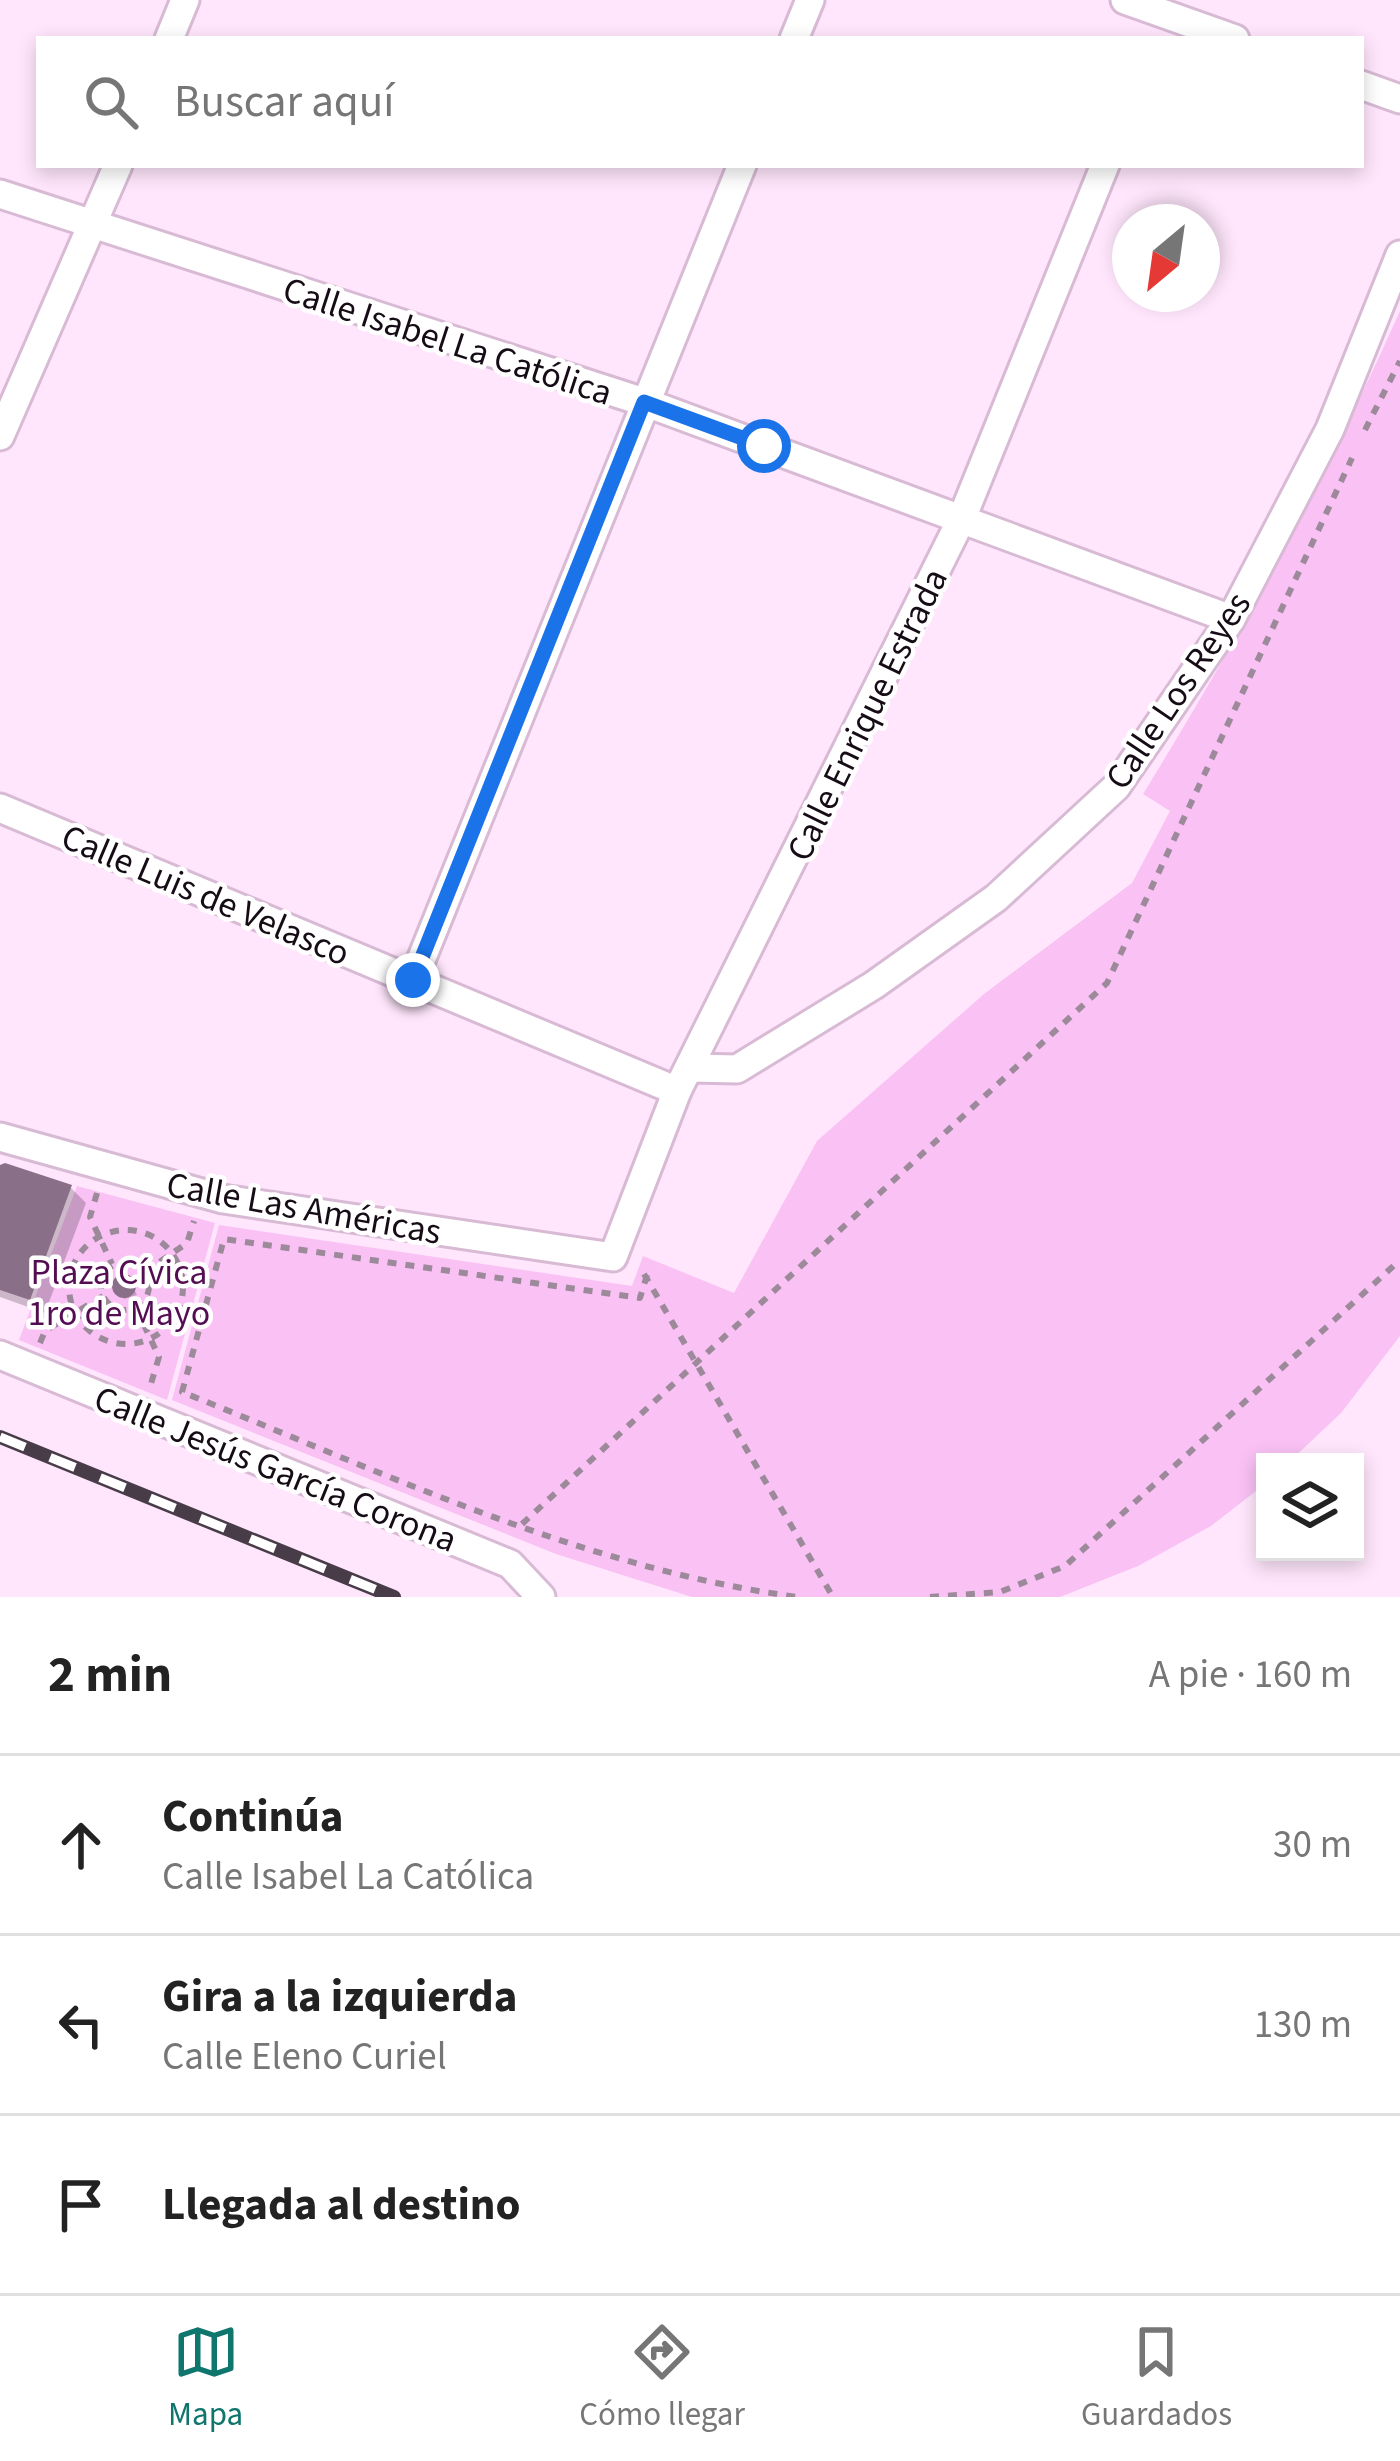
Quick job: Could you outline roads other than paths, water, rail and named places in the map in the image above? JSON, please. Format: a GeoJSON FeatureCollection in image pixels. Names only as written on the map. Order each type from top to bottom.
{"type":"FeatureCollection","features":[{"type":"Feature","properties":{"kind":"street"},"geometry":{"type":"LineString","coordinates":[[171,36],[185,0]]}},
{"type":"Feature","properties":{"kind":"street"},"geometry":{"type":"LineString","coordinates":[[795,36],[810,0]]}},
{"type":"Feature","properties":{"kind":"street"},"geometry":{"type":"LineString","coordinates":[[1125,0],[1161,27],[1216,36]]}},
{"type":"Feature","properties":{"kind":"street"},"geometry":{"type":"LineString","coordinates":[[1364,86],[1400,99]]}},
{"type":"Feature","properties":{"kind":"street"},"geometry":{"type":"LineString","coordinates":[[0,436],[117,168]]}},
{"type":"Feature","properties":{"kind":"street"},"geometry":{"type":"LineString","coordinates":[[413,980],[741,168]]}},
{"type":"Feature","properties":{"kind":"street","name":"Calle Enrique Estrada"},"geometry":{"type":"LineString","coordinates":[[613,1257],[684,1080],[962,518],[1105,168]]}},
{"type":"Feature","properties":{"kind":"street","name":"Calle Isabel La Católica"},"geometry":{"type":"LineString","coordinates":[[0,194],[644,402],[1231,620]]}},
{"type":"Feature","properties":{"kind":"street","name":"Calle Los Reyes"},"geometry":{"type":"LineString","coordinates":[[684,1080],[737,1069],[874,985],[996,898],[1116,788],[1231,620],[1330,428],[1400,255]]}},
{"type":"Feature","properties":{"kind":"street","name":"Calle Luis de Velasco"},"geometry":{"type":"LineString","coordinates":[[0,808],[413,980],[684,1080]]}},
{"type":"Feature","properties":{"kind":"street","name":"Calle Las Américas"},"geometry":{"type":"LineString","coordinates":[[0,1136],[223,1199],[613,1257]]}},
{"type":"Feature","properties":{"kind":"street","name":"Calle Jesús García Corona"},"geometry":{"type":"LineString","coordinates":[[0,1355],[510,1564],[541,1597]]}},
{"type":"Feature","properties":{"kind":"railway"},"geometry":{"type":"LineString","coordinates":[[0,1437],[394,1597]]}},
{"type":"Feature","properties":{"kind":"park label","name":"Plaza Cívica 1ro de Mayo"},"geometry":{"type":"Point","coordinates":[119,1292]}}]}
